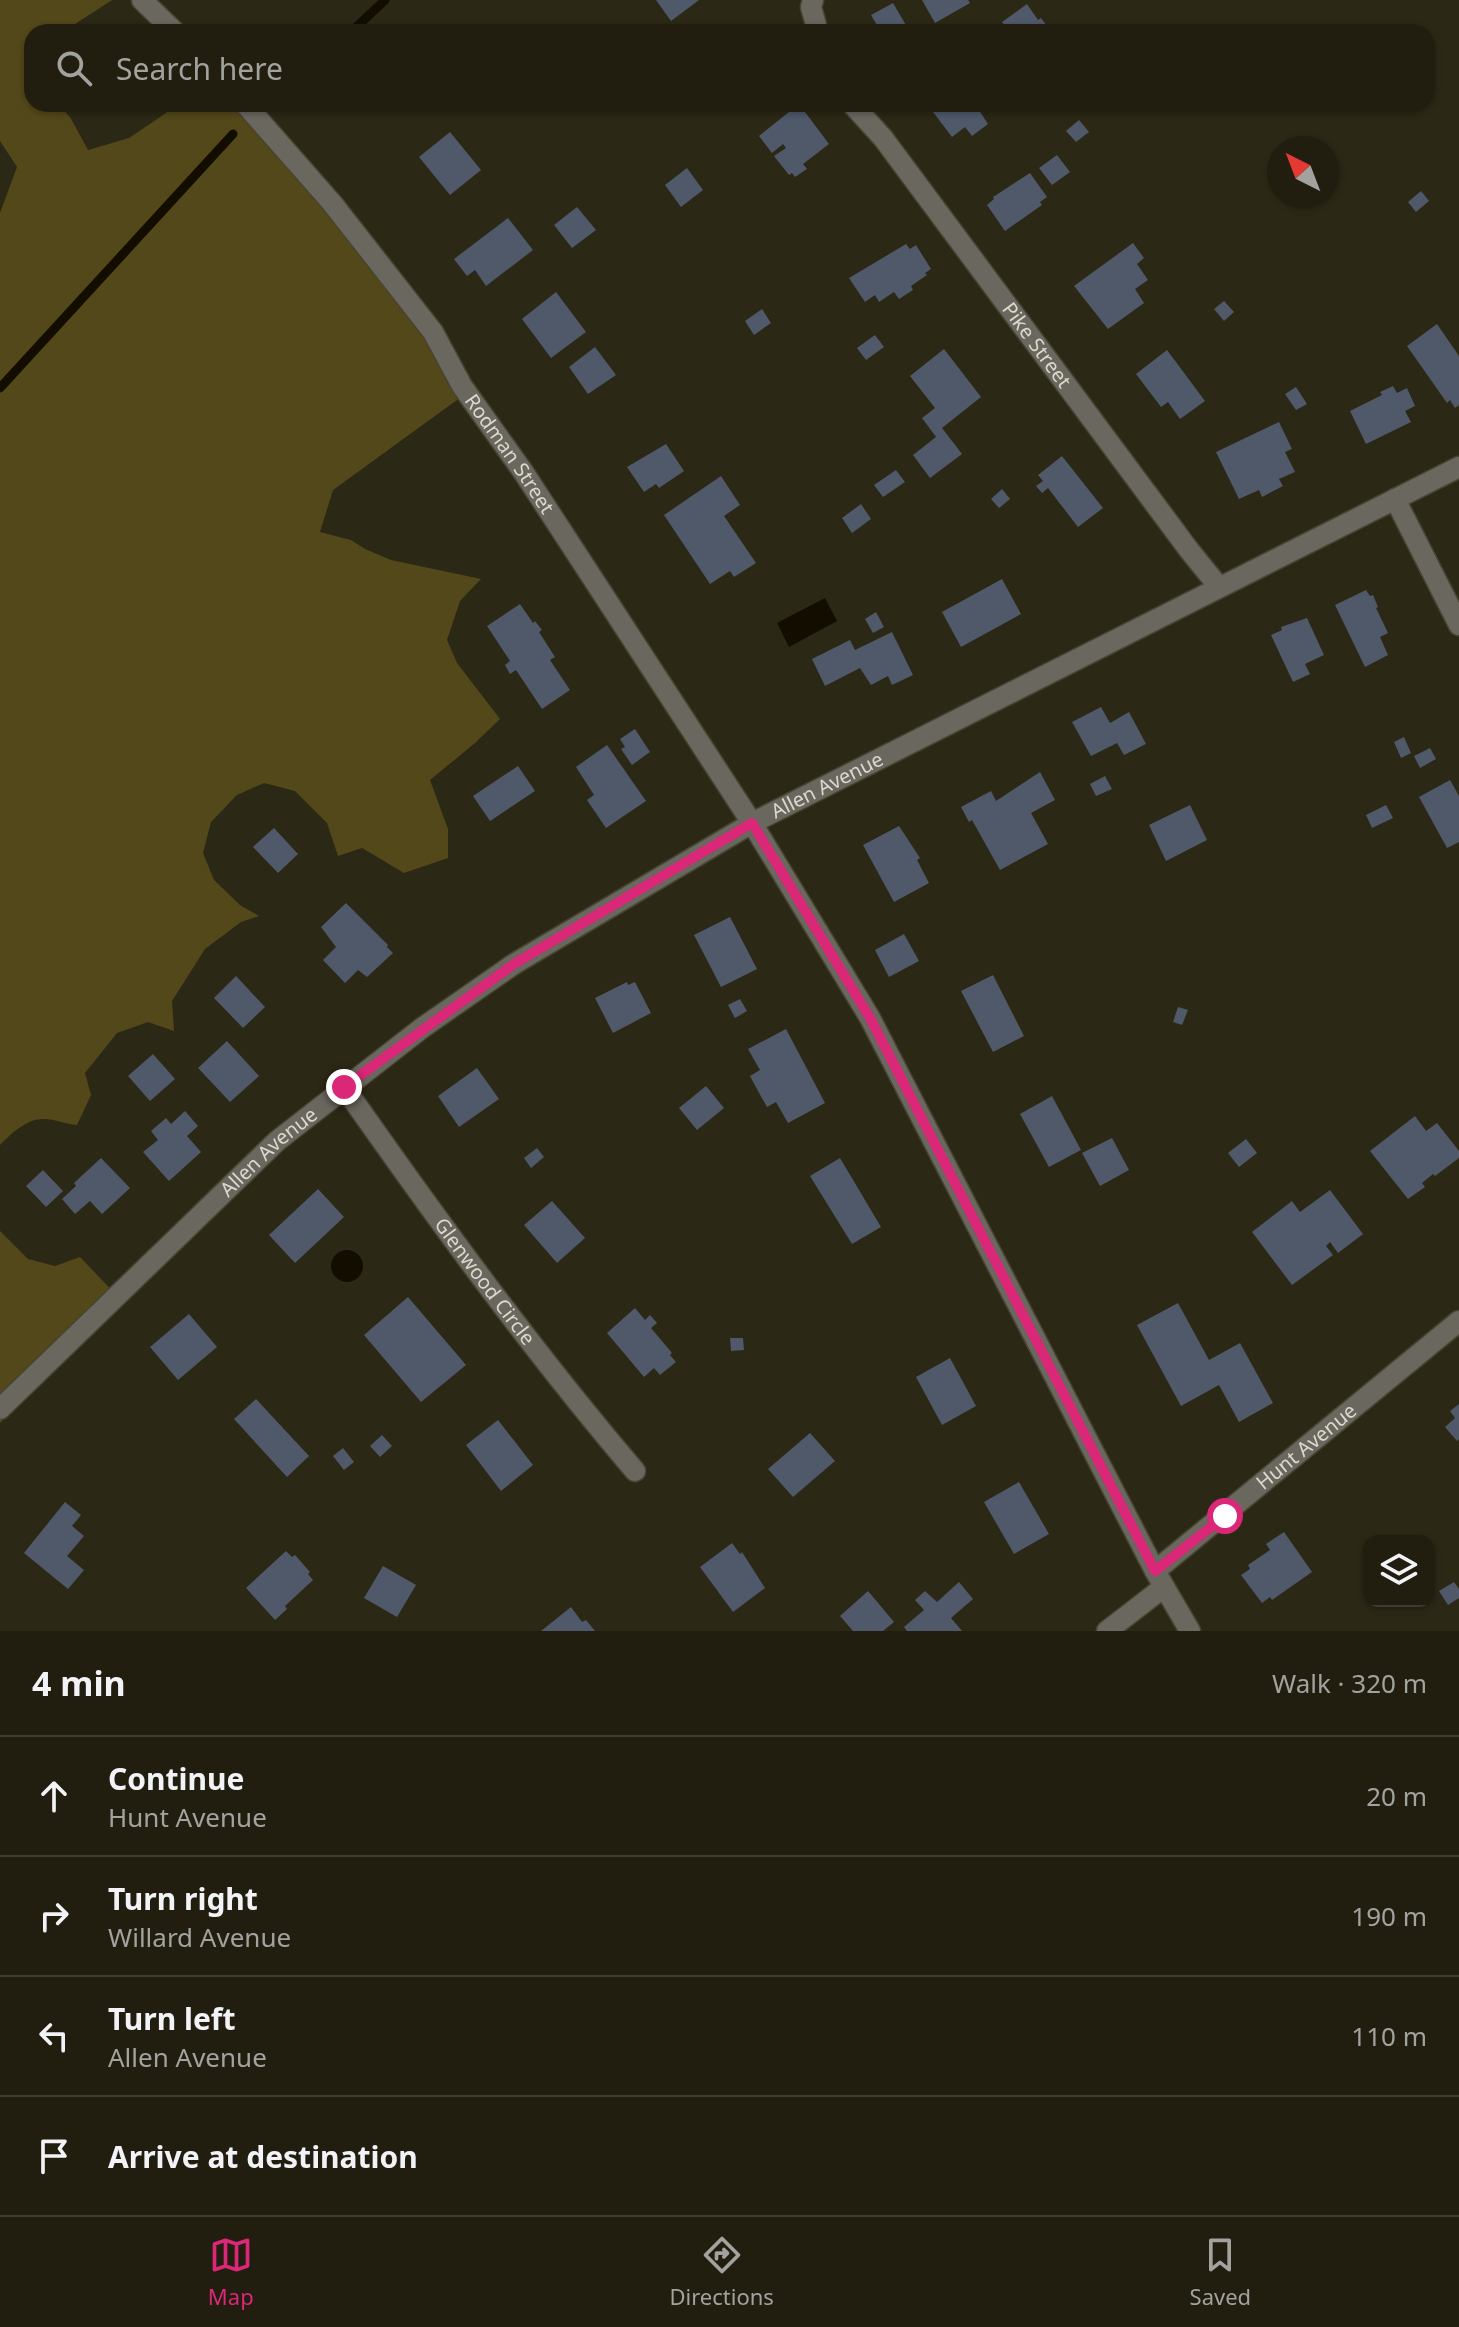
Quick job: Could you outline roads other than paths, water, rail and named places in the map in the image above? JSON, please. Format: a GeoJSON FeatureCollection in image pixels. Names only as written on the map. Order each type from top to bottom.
{"type":"FeatureCollection","features":[{"type":"Feature","properties":{"kind":"street"},"geometry":{"type":"LineString","coordinates":[[142,0],[167,24]]}},
{"type":"Feature","properties":{"kind":"street"},"geometry":{"type":"LineString","coordinates":[[812,3],[816,24]]}},
{"type":"Feature","properties":{"kind":"street","name":"Rodman Street"},"geometry":{"type":"LineString","coordinates":[[252,112],[332,203],[433,332],[462,386],[524,473],[752,823],[870,1018],[1159,1579],[1190,1631]]}},
{"type":"Feature","properties":{"kind":"street","name":"Pike Street"},"geometry":{"type":"LineString","coordinates":[[859,112],[883,138],[1179,538],[1219,587]]}},
{"type":"Feature","properties":{"kind":"street","name":"Allen Avenue"},"geometry":{"type":"LineString","coordinates":[[0,1409],[277,1141],[344,1087],[514,964],[752,823],[1459,467]]}},
{"type":"Feature","properties":{"kind":"street"},"geometry":{"type":"LineString","coordinates":[[1395,499],[1459,625]]}},
{"type":"Feature","properties":{"kind":"street","name":"Glenwood Circle"},"geometry":{"type":"LineString","coordinates":[[344,1087],[576,1402],[635,1471]]}},
{"type":"Feature","properties":{"kind":"street","name":"Hunt Avenue"},"geometry":{"type":"LineString","coordinates":[[1107,1631],[1159,1579],[1459,1321]]}},
{"type":"Feature","properties":{"kind":"waterway"},"geometry":{"type":"LineString","coordinates":[[360,24],[385,0]]}},
{"type":"Feature","properties":{"kind":"waterway"},"geometry":{"type":"LineString","coordinates":[[0,388],[233,134]]}}]}
